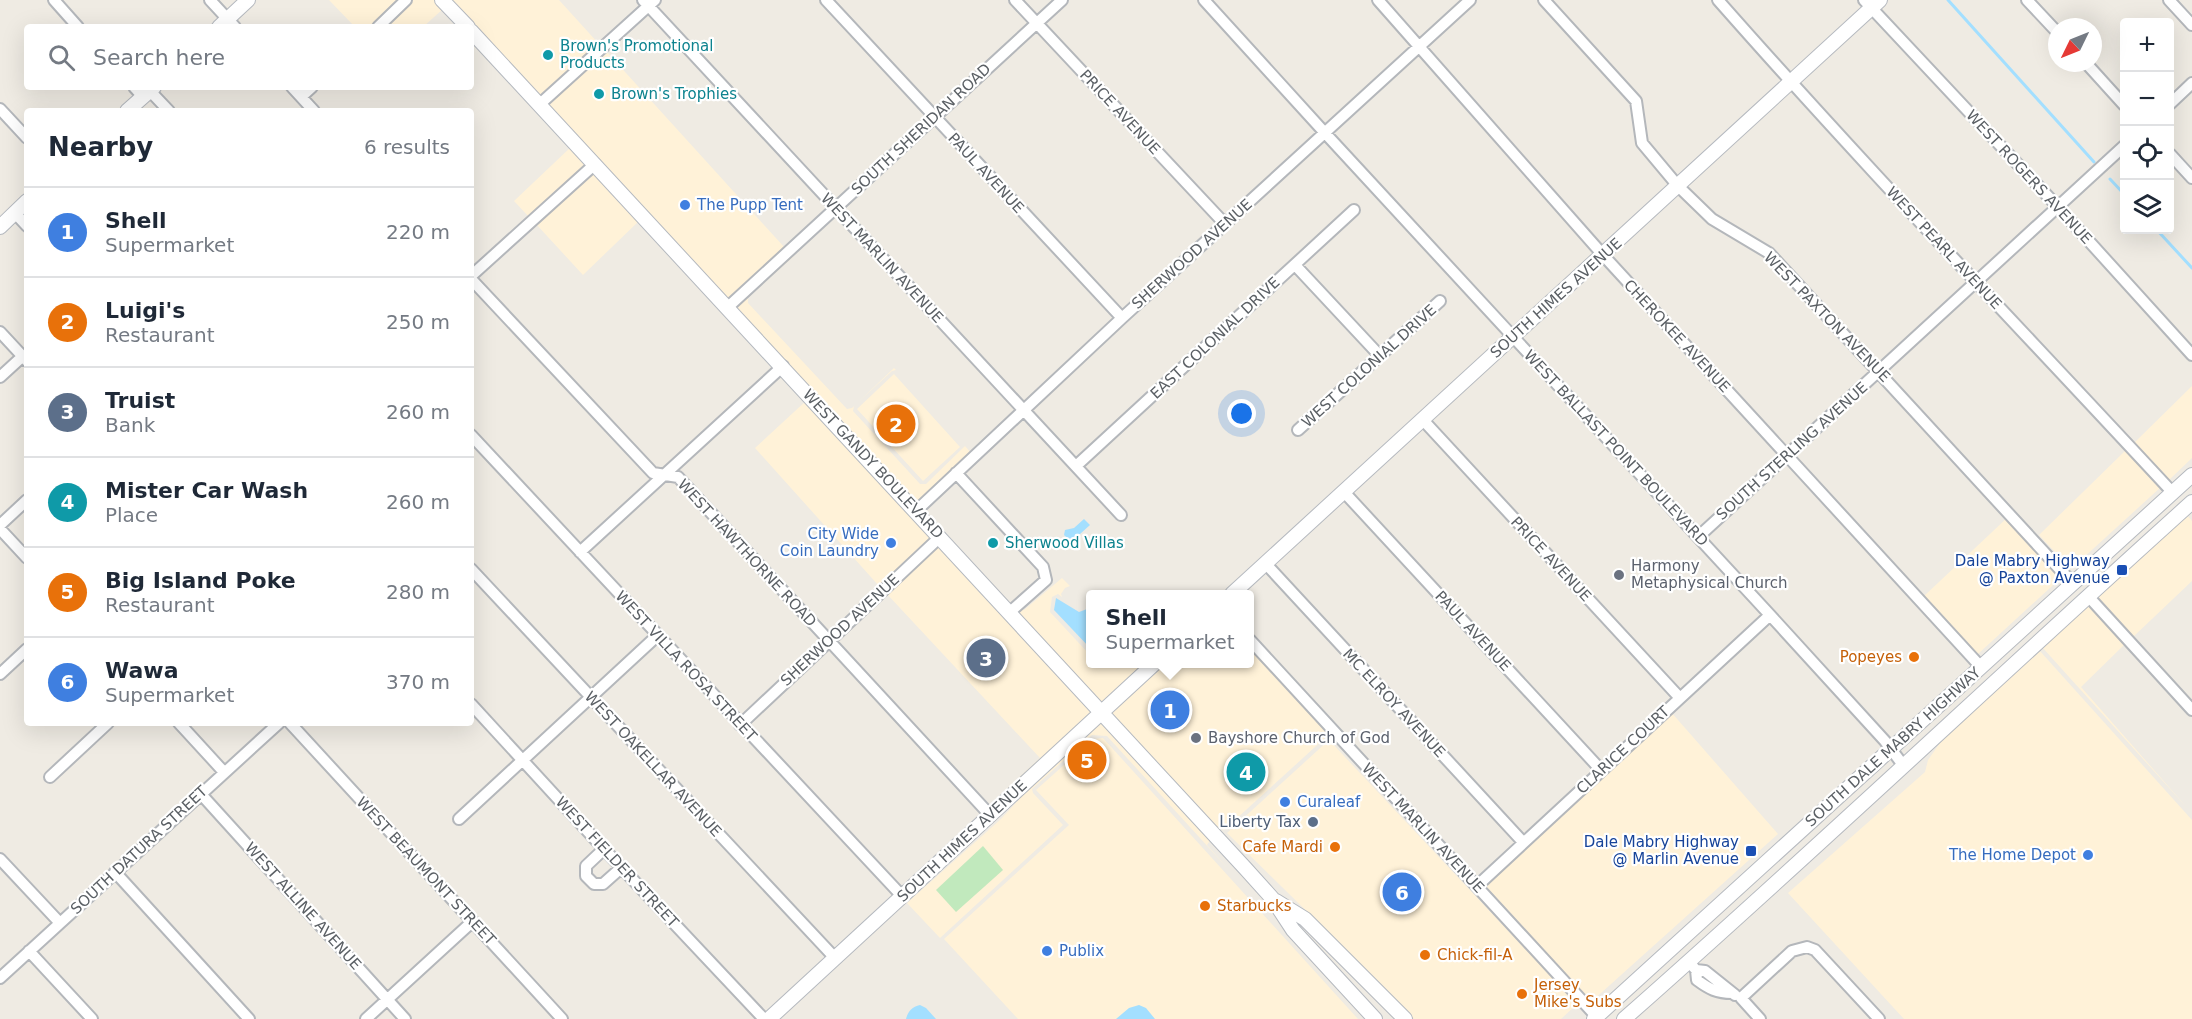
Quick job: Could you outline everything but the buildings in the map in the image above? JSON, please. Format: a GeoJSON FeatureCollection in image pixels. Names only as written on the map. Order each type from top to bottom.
{"type":"FeatureCollection","features":[{"type":"Feature","properties":{"kind":"main road"},"geometry":{"type":"LineString","coordinates":[[227,24],[248,0]]}},
{"type":"Feature","properties":{"kind":"main road"},"geometry":{"type":"LineString","coordinates":[[442,0],[465,24]]}},
{"type":"Feature","properties":{"kind":"main road","name":"SOUTH HIMES AVENUE"},"geometry":{"type":"LineString","coordinates":[[1237,590],[1678,186],[1872,3]]}},
{"type":"Feature","properties":{"kind":"main road","name":"WEST GANDY BOULEVARD"},"geometry":{"type":"LineString","coordinates":[[474,34],[1101,711],[1272,898],[1293,930],[1375,1019]]}},
{"type":"Feature","properties":{"kind":"main road"},"geometry":{"type":"LineString","coordinates":[[131,108],[145,91]]}},
{"type":"Feature","properties":{"kind":"main road"},"geometry":{"type":"LineString","coordinates":[[0,226],[24,204]]}},
{"type":"Feature","properties":{"kind":"main road","name":"SOUTH DALE MABRY HIGHWAY"},"geometry":{"type":"LineString","coordinates":[[1596,1018],[2192,476]]}},
{"type":"Feature","properties":{"kind":"main road","name":"SOUTH DALE MABRY HIGHWAY"},"geometry":{"type":"LineString","coordinates":[[1624,1019],[1692,966],[1786,874],[2048,632],[2190,507]]}},
{"type":"Feature","properties":{"kind":"main road"},"geometry":{"type":"LineString","coordinates":[[2088,596],[2085,589],[2088,580],[2115,545]]}},
{"type":"Feature","properties":{"kind":"main road"},"geometry":{"type":"LineString","coordinates":[[2048,632],[2071,598],[2075,582]]}},
{"type":"Feature","properties":{"kind":"main road","name":"SOUTH HIMES AVENUE"},"geometry":{"type":"LineString","coordinates":[[766,1019],[1148,668]]}},
{"type":"Feature","properties":{"kind":"main road"},"geometry":{"type":"LineString","coordinates":[[1771,857],[1786,874]]}},
{"type":"Feature","properties":{"kind":"main road","name":"WEST GANDY BOULEVARD"},"geometry":{"type":"LineString","coordinates":[[1272,898],[1305,919],[1405,1019]]}},
{"type":"Feature","properties":{"kind":"main road"},"geometry":{"type":"LineString","coordinates":[[1674,946],[1692,966]]}},
{"type":"Feature","properties":{"kind":"street"},"geometry":{"type":"LineString","coordinates":[[54,0],[75,24]]}},
{"type":"Feature","properties":{"kind":"street"},"geometry":{"type":"LineString","coordinates":[[210,0],[227,24]]}},
{"type":"Feature","properties":{"kind":"street"},"geometry":{"type":"LineString","coordinates":[[381,24],[406,0]]}},
{"type":"Feature","properties":{"kind":"street","name":"PAUL AVENUE"},"geometry":{"type":"LineString","coordinates":[[826,0],[1122,318]]}},
{"type":"Feature","properties":{"kind":"street","name":"PRICE AVENUE"},"geometry":{"type":"LineString","coordinates":[[1015,0],[1225,224]]}},
{"type":"Feature","properties":{"kind":"street","name":"SOUTH SHERIDAN ROAD"},"geometry":{"type":"LineString","coordinates":[[728,307],[1062,0]]}},
{"type":"Feature","properties":{"kind":"street","name":"WEST BALLAST POINT BOULEVARD"},"geometry":{"type":"LineString","coordinates":[[1204,0],[1770,615],[1904,765]]}},
{"type":"Feature","properties":{"kind":"street","name":"CHEROKEE AVENUE"},"geometry":{"type":"LineString","coordinates":[[1378,0],[1603,255],[1981,667]]}},
{"type":"Feature","properties":{"kind":"street","name":"SHERWOOD AVENUE"},"geometry":{"type":"LineString","coordinates":[[916,511],[1122,318],[1470,0]]}},
{"type":"Feature","properties":{"kind":"street","name":"WEST PAXTON AVENUE"},"geometry":{"type":"LineString","coordinates":[[1544,0],[1636,101],[1642,143],[1678,186],[1712,219],[1769,253],[2066,576],[2075,582]]}},
{"type":"Feature","properties":{"kind":"street","name":"WEST PEARL AVENUE"},"geometry":{"type":"LineString","coordinates":[[1718,0],[1790,82],[2173,493]]}},
{"type":"Feature","properties":{"kind":"street"},"geometry":{"type":"LineString","coordinates":[[2027,0],[2048,22]]}},
{"type":"Feature","properties":{"kind":"street"},"geometry":{"type":"LineString","coordinates":[[2169,0],[2192,25]]}},
{"type":"Feature","properties":{"kind":"street"},"geometry":{"type":"LineString","coordinates":[[540,104],[649,2]]}},
{"type":"Feature","properties":{"kind":"street","name":"WEST MARLIN AVENUE"},"geometry":{"type":"LineString","coordinates":[[649,2],[836,208],[1121,515]]}},
{"type":"Feature","properties":{"kind":"street","name":"WEST ROGERS AVENUE"},"geometry":{"type":"LineString","coordinates":[[1872,3],[2192,355]]}},
{"type":"Feature","properties":{"kind":"street"},"geometry":{"type":"LineString","coordinates":[[2094,72],[2120,101]]}},
{"type":"Feature","properties":{"kind":"street"},"geometry":{"type":"LineString","coordinates":[[2174,99],[2192,83]]}},
{"type":"Feature","properties":{"kind":"street"},"geometry":{"type":"LineString","coordinates":[[295,90],[311,108]]}},
{"type":"Feature","properties":{"kind":"street"},"geometry":{"type":"LineString","coordinates":[[301,97],[309,90]]}},
{"type":"Feature","properties":{"kind":"street"},"geometry":{"type":"LineString","coordinates":[[145,91],[165,108]]}},
{"type":"Feature","properties":{"kind":"street"},"geometry":{"type":"LineString","coordinates":[[0,109],[24,135]]}},
{"type":"Feature","properties":{"kind":"street","name":"SOUTH STERLING AVENUE"},"geometry":{"type":"LineString","coordinates":[[1698,537],[2120,150]]}},
{"type":"Feature","properties":{"kind":"street"},"geometry":{"type":"LineString","coordinates":[[2174,159],[2192,178]]}},
{"type":"Feature","properties":{"kind":"street"},"geometry":{"type":"LineString","coordinates":[[474,275],[595,164]]}},
{"type":"Feature","properties":{"kind":"street","name":"EAST COLONIAL DRIVE"},"geometry":{"type":"LineString","coordinates":[[1076,466],[1354,210]]}},
{"type":"Feature","properties":{"kind":"street"},"geometry":{"type":"LineString","coordinates":[[15,213],[24,223]]}},
{"type":"Feature","properties":{"kind":"street"},"geometry":{"type":"LineString","coordinates":[[1295,265],[1380,356]]}},
{"type":"Feature","properties":{"kind":"street","name":"WEST HAWTHORNE ROAD"},"geometry":{"type":"LineString","coordinates":[[474,281],[653,473],[678,477],[990,815]]}},
{"type":"Feature","properties":{"kind":"street","name":"WEST COLONIAL DRIVE"},"geometry":{"type":"LineString","coordinates":[[1298,430],[1440,301]]}},
{"type":"Feature","properties":{"kind":"street"},"geometry":{"type":"LineString","coordinates":[[0,332],[24,357]]}},
{"type":"Feature","properties":{"kind":"street"},"geometry":{"type":"LineString","coordinates":[[0,377],[24,359]]}},
{"type":"Feature","properties":{"kind":"street"},"geometry":{"type":"LineString","coordinates":[[580,552],[783,366]]}},
{"type":"Feature","properties":{"kind":"street","name":"PRICE AVENUE"},"geometry":{"type":"LineString","coordinates":[[1423,420],[1680,698]]}},
{"type":"Feature","properties":{"kind":"street","name":"WEST VILLA ROSA STREET"},"geometry":{"type":"LineString","coordinates":[[474,438],[902,896]]}},
{"type":"Feature","properties":{"kind":"street"},"geometry":{"type":"LineString","coordinates":[[956,473],[1043,567],[1046,580],[1010,612]]}},
{"type":"Feature","properties":{"kind":"street","name":"PAUL AVENUE"},"geometry":{"type":"LineString","coordinates":[[1344,492],[1601,770]]}},
{"type":"Feature","properties":{"kind":"street"},"geometry":{"type":"LineString","coordinates":[[0,525],[24,503]]}},
{"type":"Feature","properties":{"kind":"street"},"geometry":{"type":"LineString","coordinates":[[0,529],[24,555]]}},
{"type":"Feature","properties":{"kind":"street","name":"SHERWOOD AVENUE"},"geometry":{"type":"LineString","coordinates":[[740,725],[940,537]]}},
{"type":"Feature","properties":{"kind":"street","name":"MC ELROY AVENUE"},"geometry":{"type":"LineString","coordinates":[[1266,564],[1523,842]]}},
{"type":"Feature","properties":{"kind":"street","name":"WEST OAKELLAR AVENUE"},"geometry":{"type":"LineString","coordinates":[[474,571],[835,958]]}},
{"type":"Feature","properties":{"kind":"street"},"geometry":{"type":"LineString","coordinates":[[2088,596],[2192,710]]}},
{"type":"Feature","properties":{"kind":"street","name":"CLARICE COURT"},"geometry":{"type":"LineString","coordinates":[[1477,886],[1770,615]]}},
{"type":"Feature","properties":{"kind":"street"},"geometry":{"type":"LineString","coordinates":[[459,819],[658,635]]}},
{"type":"Feature","properties":{"kind":"street","name":"WEST MARLIN AVENUE"},"geometry":{"type":"LineString","coordinates":[[1254,644],[1596,1018]]}},
{"type":"Feature","properties":{"kind":"street"},"geometry":{"type":"LineString","coordinates":[[0,674],[24,652]]}},
{"type":"Feature","properties":{"kind":"street","name":"WEST FIELDER STREET"},"geometry":{"type":"LineString","coordinates":[[474,707],[621,868],[766,1019]]}},
{"type":"Feature","properties":{"kind":"street"},"geometry":{"type":"LineString","coordinates":[[50,777],[105,726]]}},
{"type":"Feature","properties":{"kind":"street"},"geometry":{"type":"LineString","coordinates":[[182,726],[223,771]]}},
{"type":"Feature","properties":{"kind":"street","name":"SOUTH DATURA STREET"},"geometry":{"type":"LineString","coordinates":[[0,978],[223,771],[276,726]]}},
{"type":"Feature","properties":{"kind":"street","name":"WEST BEAUMONT STREET"},"geometry":{"type":"LineString","coordinates":[[293,726],[562,1019]]}},
{"type":"Feature","properties":{"kind":"street","name":"WEST ALLINE AVENUE"},"geometry":{"type":"LineString","coordinates":[[200,793],[405,1019]]}},
{"type":"Feature","properties":{"kind":"street"},"geometry":{"type":"LineString","coordinates":[[604,849],[586,866],[586,876],[594,884],[603,884],[621,868]]}},
{"type":"Feature","properties":{"kind":"street"},"geometry":{"type":"LineString","coordinates":[[0,859],[60,923]]}},
{"type":"Feature","properties":{"kind":"street"},"geometry":{"type":"LineString","coordinates":[[115,872],[249,1019]]}},
{"type":"Feature","properties":{"kind":"street"},"geometry":{"type":"LineString","coordinates":[[366,1019],[472,921]]}},
{"type":"Feature","properties":{"kind":"street"},"geometry":{"type":"LineString","coordinates":[[1736,995],[1792,951],[1807,947],[1815,950],[1879,1019]]}},
{"type":"Feature","properties":{"kind":"street"},"geometry":{"type":"LineString","coordinates":[[29,951],[92,1019]]}},
{"type":"Feature","properties":{"kind":"street"},"geometry":{"type":"LineString","coordinates":[[1692,966],[1697,980],[1718,993],[1736,995],[1760,1019]]}},
{"type":"Feature","properties":{"kind":"shaded area"},"geometry":{"type":"Polygon","coordinates":[[[329,0],[399,0],[374,24],[352,24],[329,0]]]}},
{"type":"Feature","properties":{"kind":"shaded area"},"geometry":{"type":"Polygon","coordinates":[[[413,0],[435,0],[443,9],[426,24],[387,24],[413,0]]]}},
{"type":"Feature","properties":{"kind":"shaded area"},"geometry":{"type":"Polygon","coordinates":[[[450,0],[559,0],[599,44],[541,97],[450,0]]]}},
{"type":"Feature","properties":{"kind":"shaded area"},"geometry":{"type":"Polygon","coordinates":[[[606,51],[785,248],[728,300],[547,104],[606,51]]]}},
{"type":"Feature","properties":{"kind":"shaded area"},"geometry":{"type":"Polygon","coordinates":[[[572,146],[588,164],[529,217],[514,201],[572,146]]]}},
{"type":"Feature","properties":{"kind":"shaded area"},"geometry":{"type":"Polygon","coordinates":[[[594,171],[640,220],[583,275],[536,224],[594,171]]]}},
{"type":"Feature","properties":{"kind":"shaded area"},"geometry":{"type":"Polygon","coordinates":[[[791,255],[793,257],[748,297],[748,303],[847,409],[854,406],[853,411],[920,484],[926,484],[965,446],[971,453],[917,504],[735,306],[791,255]]]}},
{"type":"Feature","properties":{"kind":"shaded area"},"geometry":{"type":"Polygon","coordinates":[[[894,368],[896,370],[892,371],[857,403],[894,368]]]}},
{"type":"Feature","properties":{"kind":"shaded area"},"geometry":{"type":"Polygon","coordinates":[[[894,374],[960,447],[923,481],[857,409],[894,374]]]}},
{"type":"Feature","properties":{"kind":"shaded area"},"geometry":{"type":"Polygon","coordinates":[[[2192,386],[2192,458],[2169,480],[2134,443],[2192,386]]]}},
{"type":"Feature","properties":{"kind":"shaded area"},"geometry":{"type":"Polygon","coordinates":[[[807,400],[933,537],[879,586],[755,448],[807,400]]]}},
{"type":"Feature","properties":{"kind":"shaded area"},"geometry":{"type":"Polygon","coordinates":[[[2126,450],[2161,487],[2071,569],[2039,535],[2126,450]]]}},
{"type":"Feature","properties":{"kind":"shaded area"},"geometry":{"type":"Polygon","coordinates":[[[2186,514],[2192,521],[2192,581],[2133,637],[2095,596],[2186,514]]]}},
{"type":"Feature","properties":{"kind":"shaded area"},"geometry":{"type":"Polygon","coordinates":[[[2008,517],[2063,576],[1978,654],[1923,597],[2008,517]]]}},
{"type":"Feature","properties":{"kind":"shaded area"},"geometry":{"type":"Polygon","coordinates":[[[939,544],[1094,711],[1038,764],[1003,792],[1040,758],[886,593],[939,544]]]}},
{"type":"Feature","properties":{"kind":"shaded area"},"geometry":{"type":"Polygon","coordinates":[[[1062,578],[1070,586],[1065,588],[1061,594],[1062,597],[1058,594],[1052,597],[1050,612],[1086,651],[1086,668],[1143,668],[1101,704],[1017,613],[1022,608],[1024,610],[1062,578]]]}},
{"type":"Feature","properties":{"kind":"shaded area"},"geometry":{"type":"Polygon","coordinates":[[[2087,603],[2125,644],[2081,687],[2190,811],[2042,647],[2087,603]]]}},
{"type":"Feature","properties":{"kind":"shaded area"},"geometry":{"type":"Polygon","coordinates":[[[2039,650],[2192,820],[2192,1019],[1904,1019],[1788,893],[1925,772],[1928,760],[1947,733],[2039,650]]]}},
{"type":"Feature","properties":{"kind":"shaded area"},"geometry":{"type":"Polygon","coordinates":[[[1254,652],[1332,737],[1326,737],[1224,830],[1221,828],[1218,831],[1108,711],[1157,668],[1254,668],[1254,652]]]}},
{"type":"Feature","properties":{"kind":"shaded area"},"geometry":{"type":"Polygon","coordinates":[[[1671,712],[1778,834],[1591,1002],[1485,885],[1671,712]]]}},
{"type":"Feature","properties":{"kind":"shaded area"},"geometry":{"type":"Polygon","coordinates":[[[1100,718],[1211,839],[1207,845],[1231,872],[1107,736],[1092,735],[1032,789],[1033,793],[1063,825],[940,938],[907,903],[1001,819],[1045,771],[1100,718]]]}},
{"type":"Feature","properties":{"kind":"shaded area"},"geometry":{"type":"Polygon","coordinates":[[[1103,738],[1358,1019],[1018,1019],[944,939],[1069,825],[1036,790],[1093,739],[1103,738]]]}},
{"type":"Feature","properties":{"kind":"shaded area"},"geometry":{"type":"Polygon","coordinates":[[[1329,740],[1577,1004],[1561,1019],[1414,1019],[1227,833],[1329,740]]]}},
{"type":"Feature","properties":{"kind":"green space"},"geometry":{"type":"Polygon","coordinates":[[[983,846],[1003,870],[956,912],[936,890],[983,846]]]}},
{"type":"Feature","properties":{"kind":"water"},"geometry":{"type":"Polygon","coordinates":[[[1084,519],[1090,525],[1080,534],[1077,544],[1073,544],[1064,535],[1065,530],[1074,528],[1084,519]]]}},
{"type":"Feature","properties":{"kind":"water"},"geometry":{"type":"Polygon","coordinates":[[[1056,598],[1079,612],[1086,609],[1086,644],[1054,610],[1056,598]]]}},
{"type":"Feature","properties":{"kind":"water"},"geometry":{"type":"Polygon","coordinates":[[[920,1005],[936,1019],[906,1019],[911,1010],[920,1005]]]}},
{"type":"Feature","properties":{"kind":"water"},"geometry":{"type":"Polygon","coordinates":[[[1139,1005],[1146,1008],[1155,1019],[1116,1019],[1129,1008],[1139,1005]]]}},
{"type":"Feature","properties":{"kind":"waterway"},"geometry":{"type":"LineString","coordinates":[[1948,0],[2094,162]]}},
{"type":"Feature","properties":{"kind":"waterway"},"geometry":{"type":"LineString","coordinates":[[2110,179],[2120,190]]}},
{"type":"Feature","properties":{"kind":"waterway"},"geometry":{"type":"LineString","coordinates":[[2161,234],[2192,268]]}},
{"type":"Feature","properties":{"kind":"place","name":"Brown's Promotional Products"},"geometry":{"type":"Point","coordinates":[548,55]}},
{"type":"Feature","properties":{"kind":"place","name":"Brown's Trophies"},"geometry":{"type":"Point","coordinates":[599,94]}},
{"type":"Feature","properties":{"kind":"place","name":"The Pupp Tent"},"geometry":{"type":"Point","coordinates":[685,205]}},
{"type":"Feature","properties":{"kind":"place","name":"Luigi's"},"geometry":{"type":"Point","coordinates":[896,424]}},
{"type":"Feature","properties":{"kind":"place","name":"City Wide Coin Laundry"},"geometry":{"type":"Point","coordinates":[891,543]}},
{"type":"Feature","properties":{"kind":"place","name":"Sherwood Villas"},"geometry":{"type":"Point","coordinates":[993,543]}},
{"type":"Feature","properties":{"kind":"place","name":"Dale Mabry Highway @ Paxton Avenue"},"geometry":{"type":"Point","coordinates":[2122,570]}},
{"type":"Feature","properties":{"kind":"place","name":"Harmony Metaphysical Church"},"geometry":{"type":"Point","coordinates":[1619,575]}},
{"type":"Feature","properties":{"kind":"place","name":"Popeyes"},"geometry":{"type":"Point","coordinates":[1914,657]}},
{"type":"Feature","properties":{"kind":"place","name":"Truist"},"geometry":{"type":"Point","coordinates":[986,658]}},
{"type":"Feature","properties":{"kind":"place","name":"Shell"},"geometry":{"type":"Point","coordinates":[1170,710]}},
{"type":"Feature","properties":{"kind":"place","name":"Bayshore Church of God"},"geometry":{"type":"Point","coordinates":[1196,738]}},
{"type":"Feature","properties":{"kind":"place","name":"Big Island Poke"},"geometry":{"type":"Point","coordinates":[1087,760]}},
{"type":"Feature","properties":{"kind":"place","name":"Mister Car Wash"},"geometry":{"type":"Point","coordinates":[1246,772]}},
{"type":"Feature","properties":{"kind":"place","name":"Curaleaf"},"geometry":{"type":"Point","coordinates":[1285,802]}},
{"type":"Feature","properties":{"kind":"place","name":"Liberty Tax"},"geometry":{"type":"Point","coordinates":[1313,822]}},
{"type":"Feature","properties":{"kind":"place","name":"Cafe Mardi"},"geometry":{"type":"Point","coordinates":[1335,847]}},
{"type":"Feature","properties":{"kind":"place","name":"Dale Mabry Highway @ Marlin Avenue"},"geometry":{"type":"Point","coordinates":[1751,851]}},
{"type":"Feature","properties":{"kind":"place","name":"The Home Depot"},"geometry":{"type":"Point","coordinates":[2088,855]}},
{"type":"Feature","properties":{"kind":"place","name":"Wawa"},"geometry":{"type":"Point","coordinates":[1402,892]}},
{"type":"Feature","properties":{"kind":"place","name":"Starbucks"},"geometry":{"type":"Point","coordinates":[1205,906]}},
{"type":"Feature","properties":{"kind":"place","name":"Publix"},"geometry":{"type":"Point","coordinates":[1047,951]}},
{"type":"Feature","properties":{"kind":"place","name":"Chick-fil-A"},"geometry":{"type":"Point","coordinates":[1425,955]}},
{"type":"Feature","properties":{"kind":"place","name":"Jersey Mike's Subs"},"geometry":{"type":"Point","coordinates":[1522,994]}}]}
